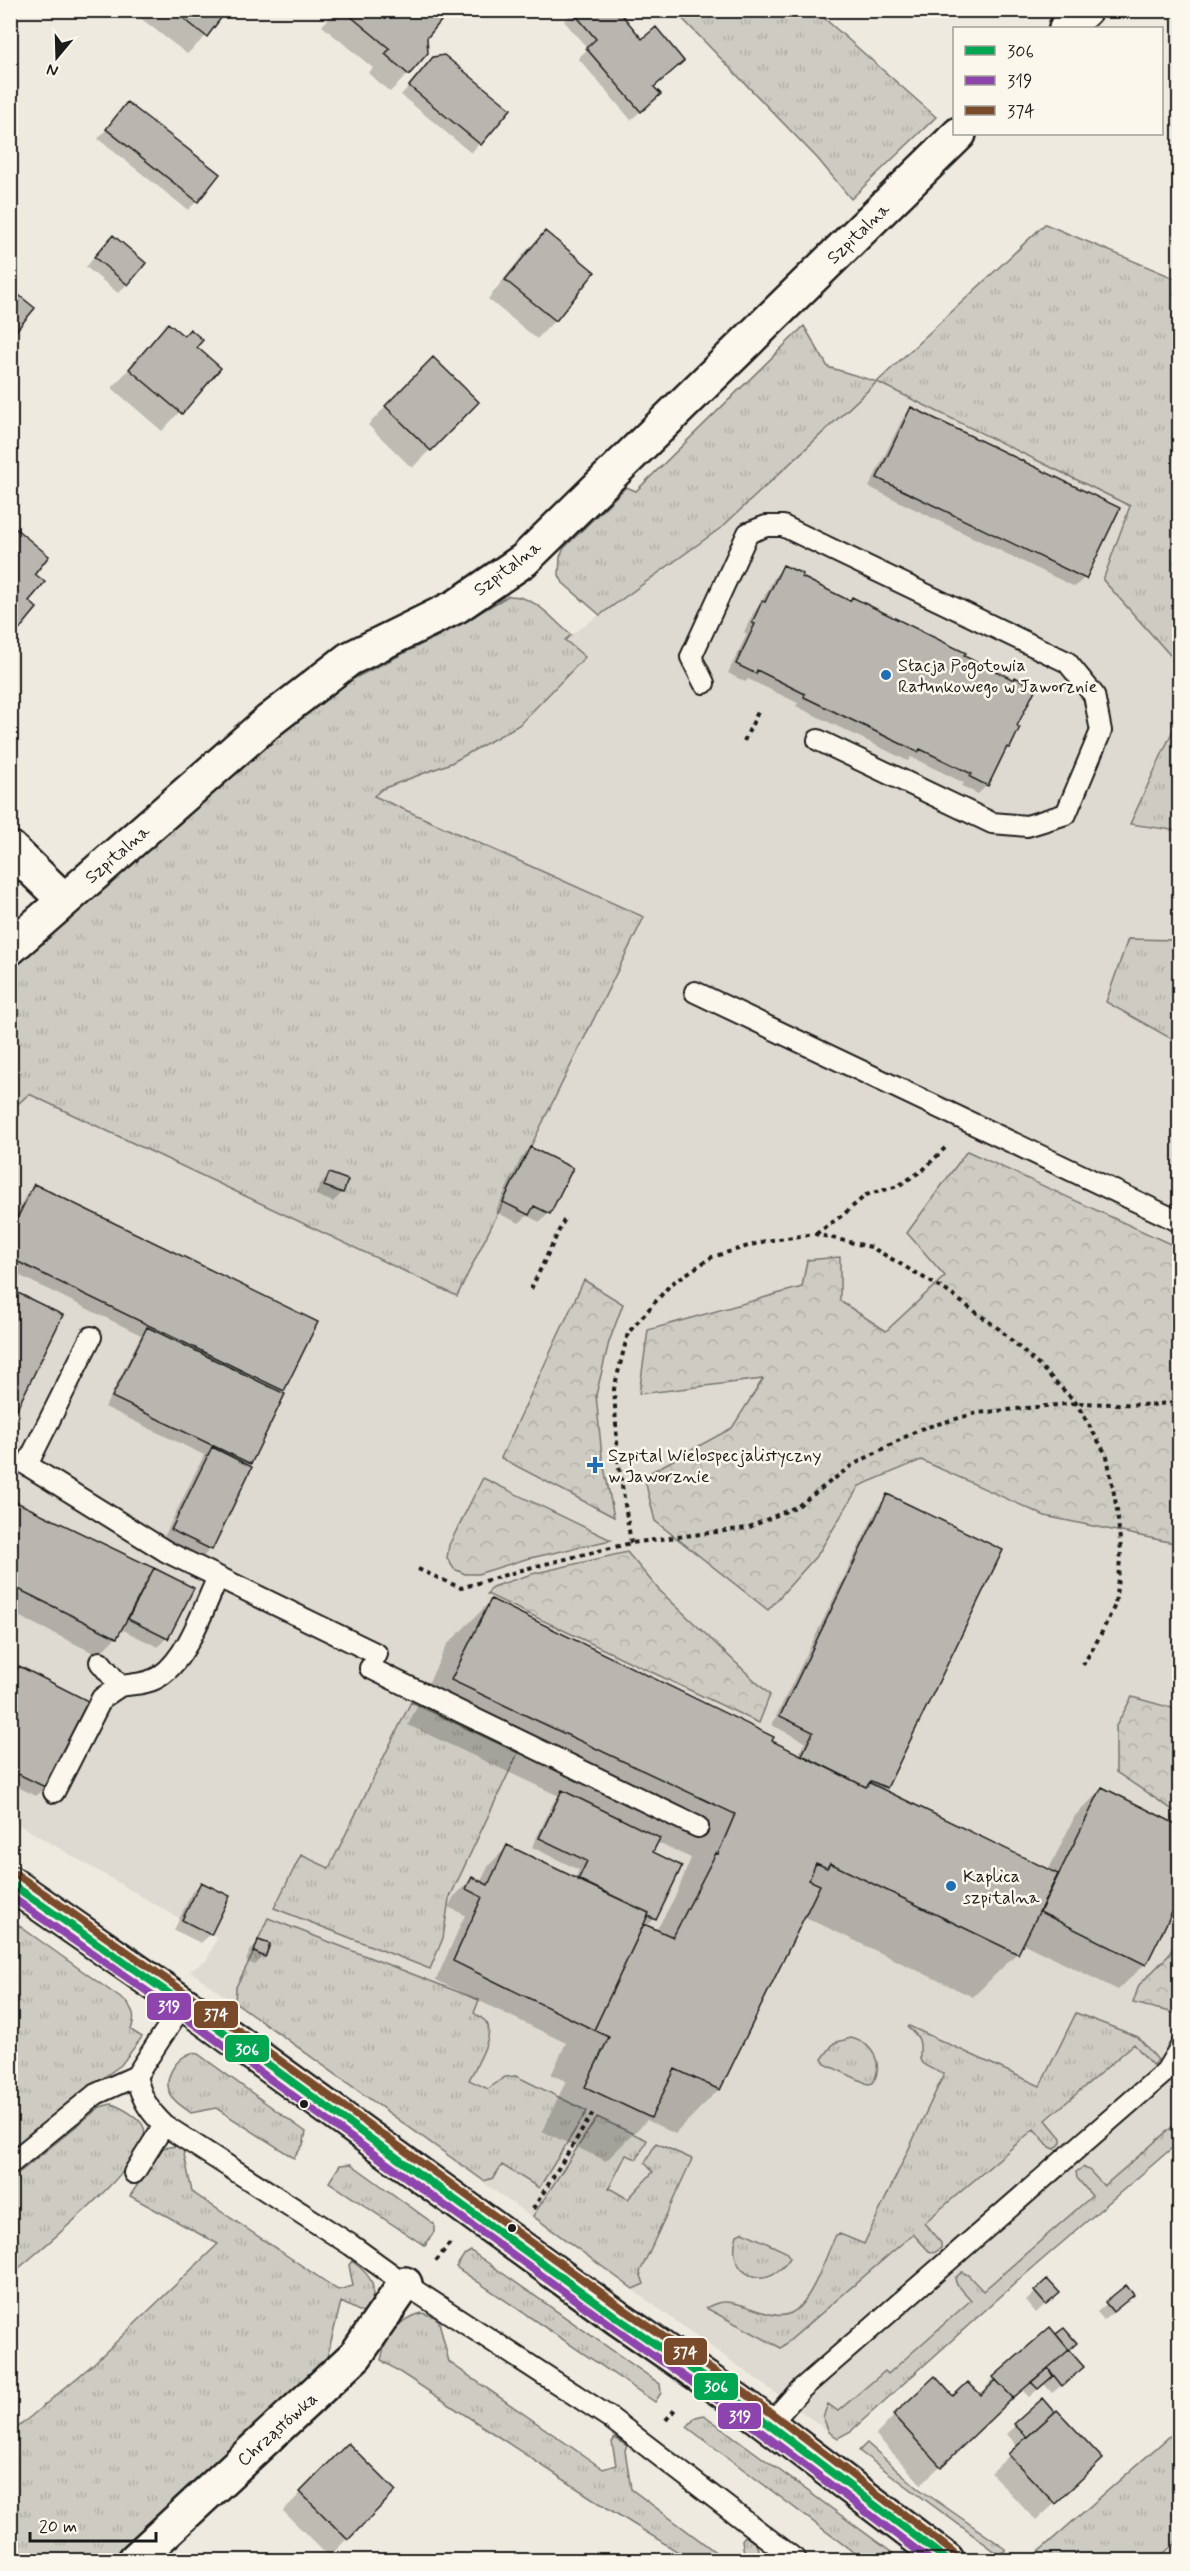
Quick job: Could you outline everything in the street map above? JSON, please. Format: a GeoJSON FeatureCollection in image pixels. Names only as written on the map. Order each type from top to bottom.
{"type":"FeatureCollection","features":[{"type":"Feature","properties":{"kind":"street"},"geometry":{"type":"LineString","coordinates":[[1067,27],[1085,10]]}},
{"type":"Feature","properties":{"kind":"street","name":"Szpitalna"},"geometry":{"type":"LineString","coordinates":[[10,948],[268,721],[349,659],[457,606],[524,560],[958,135]]}},
{"type":"Feature","properties":{"kind":"street"},"geometry":{"type":"LineString","coordinates":[[10,848],[64,900]]}},
{"type":"Feature","properties":{"kind":"street"},"geometry":{"type":"LineString","coordinates":[[10,1883],[183,2004],[769,2425],[947,2560]]}},
{"type":"Feature","properties":{"kind":"street","name":"Chrząstówka"},"geometry":{"type":"LineString","coordinates":[[135,2560],[351,2360],[405,2284]]}},
{"type":"Feature","properties":{"kind":"lane"},"geometry":{"type":"LineString","coordinates":[[704,683],[691,657],[748,533],[766,526],[783,526],[1067,662],[1094,695],[1101,731],[1066,814],[1027,826],[992,822],[818,740]]}},
{"type":"Feature","properties":{"kind":"lane"},"geometry":{"type":"LineString","coordinates":[[695,992],[1179,1222]]}},
{"type":"Feature","properties":{"kind":"lane"},"geometry":{"type":"LineString","coordinates":[[91,1336],[27,1466],[166,1552],[698,1827]]}},
{"type":"Feature","properties":{"kind":"lane"},"geometry":{"type":"LineString","coordinates":[[54,1792],[102,1698],[120,1686],[138,1684],[159,1677],[174,1664],[218,1577]]}},
{"type":"Feature","properties":{"kind":"lane"},"geometry":{"type":"LineString","coordinates":[[100,1662],[120,1686]]}},
{"type":"Feature","properties":{"kind":"lane"},"geometry":{"type":"LineString","coordinates":[[10,2164],[96,2094],[136,2076],[183,2004]]}},
{"type":"Feature","properties":{"kind":"lane"},"geometry":{"type":"LineString","coordinates":[[769,2425],[800,2390],[1166,2070],[1179,2048]]}},
{"type":"Feature","properties":{"kind":"lane"},"geometry":{"type":"LineString","coordinates":[[136,2076],[140,2093],[148,2110],[164,2125],[351,2245],[405,2284],[609,2416],[796,2560]]}},
{"type":"Feature","properties":{"kind":"lane"},"geometry":{"type":"LineString","coordinates":[[134,2173],[164,2125]]}},
{"type":"Feature","properties":{"kind":"path"},"geometry":{"type":"LineString","coordinates":[[744,741],[759,710]]}},
{"type":"Feature","properties":{"kind":"path"},"geometry":{"type":"LineString","coordinates":[[815,1234],[866,1195],[898,1186],[923,1170],[944,1151],[965,1120]]}},
{"type":"Feature","properties":{"kind":"path"},"geometry":{"type":"LineString","coordinates":[[531,1289],[566,1216]]}},
{"type":"Feature","properties":{"kind":"path"},"geometry":{"type":"LineString","coordinates":[[631,1543],[618,1460],[614,1389],[628,1333],[671,1284],[712,1257],[765,1241],[815,1234],[871,1246],[945,1290],[999,1329],[1076,1403],[1107,1456],[1117,1510],[1121,1551],[1115,1605],[1083,1665]]}},
{"type":"Feature","properties":{"kind":"path"},"geometry":{"type":"LineString","coordinates":[[418,1569],[461,1588],[529,1568],[631,1543],[747,1528],[798,1506],[851,1466],[920,1429],[977,1413],[1076,1403],[1153,1405],[1179,1401]]}},
{"type":"Feature","properties":{"kind":"path"},"geometry":{"type":"LineString","coordinates":[[530,2214],[594,2111]]}},
{"type":"Feature","properties":{"kind":"shaded area","name":"Szpital Wielospecjalistyczny w Jaworznie"},"geometry":{"type":"Polygon","coordinates":[[[1045,224],[1179,280],[1179,2142],[1021,2278],[851,2431],[838,2438],[190,1971],[207,1960],[217,1938],[11,1820],[10,1110],[518,673],[722,527],[1045,224]]]}},
{"type":"Feature","properties":{"kind":"green space"},"geometry":{"type":"Polygon","coordinates":[[[675,11],[816,11],[936,117],[851,199],[818,159],[675,11]]]}},
{"type":"Feature","properties":{"kind":"green space"},"geometry":{"type":"Polygon","coordinates":[[[1045,224],[1179,280],[1179,665],[1103,580],[1130,506],[877,382],[1045,224]]]}},
{"type":"Feature","properties":{"kind":"green space"},"geometry":{"type":"Polygon","coordinates":[[[804,326],[828,367],[877,382],[722,527],[600,615],[563,583],[559,575],[560,557],[564,548],[626,487],[636,491],[804,326]]]}},
{"type":"Feature","properties":{"kind":"green space"},"geometry":{"type":"Polygon","coordinates":[[[508,596],[527,599],[542,609],[571,635],[565,640],[585,657],[519,725],[451,763],[382,789],[374,796],[644,917],[457,1296],[29,1094],[11,1110],[10,971],[274,736],[353,679],[454,628],[508,596]]]}},
{"type":"Feature","properties":{"kind":"green space"},"geometry":{"type":"Polygon","coordinates":[[[1179,717],[1179,831],[1130,824],[1179,717]]]}},
{"type":"Feature","properties":{"kind":"green space"},"geometry":{"type":"Polygon","coordinates":[[[1128,939],[1179,940],[1179,1043],[1106,1002],[1128,939]]]}},
{"type":"Feature","properties":{"kind":"green space"},"geometry":{"type":"Polygon","coordinates":[[[967,1151],[1179,1248],[1179,1544],[1045,1516],[921,1460],[859,1486],[818,1554],[768,1610],[655,1521],[644,1476],[732,1428],[763,1379],[639,1394],[648,1330],[802,1287],[807,1260],[840,1257],[840,1301],[886,1331],[945,1276],[907,1233],[967,1151]]]}},
{"type":"Feature","properties":{"kind":"green space"},"geometry":{"type":"Polygon","coordinates":[[[584,1280],[623,1304],[609,1342],[596,1395],[602,1457],[614,1517],[501,1458],[584,1280]]]}},
{"type":"Feature","properties":{"kind":"green space"},"geometry":{"type":"Polygon","coordinates":[[[483,1478],[611,1540],[526,1559],[478,1574],[465,1574],[454,1569],[447,1558],[449,1545],[483,1478]]]}},
{"type":"Feature","properties":{"kind":"green space"},"geometry":{"type":"Polygon","coordinates":[[[627,1552],[659,1590],[770,1695],[759,1723],[487,1594],[492,1587],[532,1574],[627,1552]]]}},
{"type":"Feature","properties":{"kind":"green space"},"geometry":{"type":"Polygon","coordinates":[[[1132,1697],[1179,1710],[1179,1814],[1116,1772],[1116,1726],[1132,1697]]]}},
{"type":"Feature","properties":{"kind":"green space"},"geometry":{"type":"Polygon","coordinates":[[[411,1702],[518,1753],[449,1899],[443,1938],[430,1969],[274,1908],[301,1855],[329,1868],[411,1702]]]}},
{"type":"Feature","properties":{"kind":"green space"},"geometry":{"type":"Polygon","coordinates":[[[268,1918],[479,2000],[474,2013],[486,2022],[487,2042],[469,2080],[488,2089],[505,2077],[516,2076],[587,2111],[539,2188],[502,2165],[493,2178],[484,2181],[235,2002],[236,1987],[254,1952],[266,1956],[270,1944],[258,1940],[268,1918]]]}},
{"type":"Feature","properties":{"kind":"green space"},"geometry":{"type":"Polygon","coordinates":[[[11,1920],[126,2002],[133,2015],[131,2030],[142,2037],[121,2065],[65,2105],[11,2151],[11,1920]]]}},
{"type":"Feature","properties":{"kind":"green space"},"geometry":{"type":"Polygon","coordinates":[[[1179,1933],[1179,2014],[1133,2003],[1139,1985],[1169,1955],[1179,1933]]]}},
{"type":"Feature","properties":{"kind":"green space"},"geometry":{"type":"Polygon","coordinates":[[[1076,2013],[1138,2037],[1158,2060],[1152,2065],[1134,2044],[1046,2120],[1061,2138],[1061,2143],[1055,2149],[1050,2147],[1034,2129],[924,2223],[941,2243],[941,2248],[934,2253],[929,2251],[913,2234],[781,2348],[706,2308],[724,2302],[744,2305],[774,2315],[793,2312],[812,2289],[836,2235],[840,2234],[864,2244],[944,2074],[922,2063],[920,2043],[908,2028],[909,2026],[1040,2086],[1076,2013]]]}},
{"type":"Feature","properties":{"kind":"green space"},"geometry":{"type":"Polygon","coordinates":[[[851,2038],[871,2049],[877,2061],[873,2083],[868,2084],[825,2064],[822,2059],[834,2043],[851,2038]]]}},
{"type":"Feature","properties":{"kind":"green space"},"geometry":{"type":"Polygon","coordinates":[[[191,2053],[198,2054],[306,2132],[303,2145],[294,2158],[216,2108],[191,2113],[172,2097],[168,2084],[171,2071],[180,2060],[191,2053]]]}},
{"type":"Feature","properties":{"kind":"green space"},"geometry":{"type":"Polygon","coordinates":[[[111,2104],[139,2120],[144,2128],[142,2143],[113,2183],[11,2275],[10,2180],[100,2107],[111,2104]]]}},
{"type":"Feature","properties":{"kind":"green space"},"geometry":{"type":"Polygon","coordinates":[[[597,2117],[647,2140],[637,2159],[626,2155],[609,2188],[628,2199],[653,2172],[645,2163],[656,2143],[692,2159],[640,2272],[644,2284],[633,2289],[533,2216],[597,2117]]]}},
{"type":"Feature","properties":{"kind":"green space"},"geometry":{"type":"Polygon","coordinates":[[[1179,2121],[1179,2142],[1021,2278],[851,2431],[838,2438],[829,2432],[823,2417],[828,2404],[838,2411],[885,2371],[888,2374],[971,2300],[956,2283],[955,2278],[962,2272],[968,2275],[983,2291],[1092,2196],[1077,2178],[1076,2172],[1083,2167],[1089,2170],[1104,2186],[1179,2121]]]}},
{"type":"Feature","properties":{"kind":"green space"},"geometry":{"type":"Polygon","coordinates":[[[176,2146],[183,2149],[192,2192],[338,2290],[353,2286],[349,2265],[352,2261],[360,2267],[370,2278],[372,2284],[373,2298],[367,2315],[341,2302],[327,2357],[319,2377],[117,2560],[11,2560],[11,2433],[91,2366],[218,2244],[130,2196],[159,2152],[163,2148],[176,2146]]]}},
{"type":"Feature","properties":{"kind":"green space"},"geometry":{"type":"Polygon","coordinates":[[[351,2164],[434,2224],[434,2232],[425,2246],[329,2182],[340,2165],[351,2164]]]}},
{"type":"Feature","properties":{"kind":"green space"},"geometry":{"type":"Polygon","coordinates":[[[743,2232],[786,2252],[790,2258],[781,2269],[770,2275],[760,2277],[750,2275],[737,2261],[735,2249],[737,2235],[743,2232]]]}},
{"type":"Feature","properties":{"kind":"green space"},"geometry":{"type":"Polygon","coordinates":[[[471,2251],[660,2384],[661,2393],[655,2402],[456,2267],[464,2255],[471,2251]]]}},
{"type":"Feature","properties":{"kind":"green space"},"geometry":{"type":"Polygon","coordinates":[[[422,2313],[438,2318],[449,2362],[603,2469],[616,2465],[612,2442],[615,2438],[627,2446],[625,2450],[631,2489],[726,2560],[691,2560],[381,2360],[389,2337],[394,2330],[406,2319],[422,2313]]]}},
{"type":"Feature","properties":{"kind":"green space"},"geometry":{"type":"Polygon","coordinates":[[[704,2415],[902,2560],[864,2560],[687,2427],[696,2417],[704,2415]]]}},
{"type":"Feature","properties":{"kind":"green space"},"geometry":{"type":"Polygon","coordinates":[[[1179,2428],[1179,2540],[1156,2560],[1029,2560],[1179,2428]]]}},
{"type":"Feature","properties":{"kind":"green space"},"geometry":{"type":"Polygon","coordinates":[[[867,2443],[918,2488],[1006,2549],[1000,2555],[859,2451],[867,2443]]]}},
{"type":"Feature","properties":{"kind":"green space"},"geometry":{"type":"Polygon","coordinates":[[[745,2536],[756,2544],[762,2560],[745,2560],[742,2540],[745,2536]]]}},
{"type":"Feature","properties":{"kind":"building"},"geometry":{"type":"Polygon","coordinates":[[[173,10],[227,10],[207,37],[173,10]]]}},
{"type":"Feature","properties":{"kind":"building"},"geometry":{"type":"Polygon","coordinates":[[[343,10],[450,10],[427,38],[428,53],[409,75],[385,54],[390,49],[343,10]]]}},
{"type":"Feature","properties":{"kind":"building"},"geometry":{"type":"Polygon","coordinates":[[[618,10],[642,39],[656,27],[684,61],[654,87],[661,94],[641,112],[586,48],[596,39],[572,11],[618,10]]]}},
{"type":"Feature","properties":{"kind":"building"},"geometry":{"type":"Polygon","coordinates":[[[444,55],[511,109],[481,145],[409,86],[433,57],[444,55]]]}},
{"type":"Feature","properties":{"kind":"building"},"geometry":{"type":"Polygon","coordinates":[[[127,102],[220,174],[198,202],[106,129],[127,102]]]}},
{"type":"Feature","properties":{"kind":"building"},"geometry":{"type":"Polygon","coordinates":[[[545,231],[595,272],[556,321],[505,280],[545,231]]]}},
{"type":"Feature","properties":{"kind":"building"},"geometry":{"type":"Polygon","coordinates":[[[113,235],[146,263],[128,285],[94,257],[113,235]]]}},
{"type":"Feature","properties":{"kind":"building"},"geometry":{"type":"Polygon","coordinates":[[[10,288],[35,308],[10,338],[10,288]]]}},
{"type":"Feature","properties":{"kind":"building"},"geometry":{"type":"Polygon","coordinates":[[[168,323],[184,336],[190,329],[203,340],[197,347],[221,368],[182,414],[129,369],[168,323]]]}},
{"type":"Feature","properties":{"kind":"building"},"geometry":{"type":"Polygon","coordinates":[[[433,357],[479,402],[431,451],[385,406],[433,357]]]}},
{"type":"Feature","properties":{"kind":"building"},"geometry":{"type":"Polygon","coordinates":[[[911,407],[1120,508],[1086,579],[877,478],[911,407]]]}},
{"type":"Feature","properties":{"kind":"building"},"geometry":{"type":"Polygon","coordinates":[[[10,524],[49,556],[35,574],[45,582],[29,601],[37,608],[18,631],[10,625],[10,524]]]}},
{"type":"Feature","properties":{"kind":"building","name":"Stacja Pogotowia Ratunkowego w Jaworznie"},"geometry":{"type":"Polygon","coordinates":[[[783,565],[850,601],[852,597],[966,653],[964,656],[1036,688],[1017,726],[1020,727],[1010,748],[1007,747],[988,786],[970,777],[972,774],[920,749],[918,752],[804,697],[805,694],[757,670],[756,674],[736,664],[755,624],[752,623],[762,601],[765,602],[783,565]]]}},
{"type":"Feature","properties":{"kind":"building"},"geometry":{"type":"Polygon","coordinates":[[[530,1147],[573,1168],[550,1214],[534,1206],[529,1215],[503,1202],[530,1147]]]}},
{"type":"Feature","properties":{"kind":"building"},"geometry":{"type":"Polygon","coordinates":[[[329,1173],[348,1180],[343,1193],[324,1186],[329,1173]]]}},
{"type":"Feature","properties":{"kind":"building"},"geometry":{"type":"Polygon","coordinates":[[[34,1184],[318,1322],[284,1391],[10,1258],[10,1233],[34,1184]]]}},
{"type":"Feature","properties":{"kind":"building"},"geometry":{"type":"Polygon","coordinates":[[[10,1289],[63,1315],[13,1417],[10,1416],[10,1289]]]}},
{"type":"Feature","properties":{"kind":"building"},"geometry":{"type":"Polygon","coordinates":[[[147,1327],[285,1394],[251,1464],[112,1397],[147,1327]]]}},
{"type":"Feature","properties":{"kind":"building"},"geometry":{"type":"Polygon","coordinates":[[[212,1447],[252,1467],[212,1550],[171,1530],[212,1447]]]}},
{"type":"Feature","properties":{"kind":"building"},"geometry":{"type":"Polygon","coordinates":[[[887,1494],[1003,1550],[887,1788],[871,1781],[866,1787],[802,1755],[813,1732],[780,1716],[887,1494]]]}},
{"type":"Feature","properties":{"kind":"building"},"geometry":{"type":"Polygon","coordinates":[[[10,1499],[154,1568],[117,1638],[10,1585],[10,1499]]]}},
{"type":"Feature","properties":{"kind":"building"},"geometry":{"type":"Polygon","coordinates":[[[154,1568],[194,1588],[168,1639],[128,1619],[154,1568]]]}},
{"type":"Feature","properties":{"kind":"building"},"geometry":{"type":"Polygon","coordinates":[[[491,1599],[774,1737],[772,1741],[866,1787],[870,1783],[1058,1874],[1018,1954],[830,1863],[827,1868],[816,1863],[809,1880],[820,1885],[720,2090],[675,2069],[651,2118],[585,2087],[609,2037],[594,2030],[644,1924],[673,1937],[716,1853],[718,1854],[735,1814],[451,1680],[491,1599]]]}},
{"type":"Feature","properties":{"kind":"building"},"geometry":{"type":"Polygon","coordinates":[[[19,1666],[90,1702],[47,1788],[10,1770],[10,1684],[19,1666]]]}},
{"type":"Feature","properties":{"kind":"building"},"geometry":{"type":"Polygon","coordinates":[[[1102,1787],[1180,1826],[1180,1896],[1146,1965],[1040,1912],[1102,1787]]]}},
{"type":"Feature","properties":{"kind":"building"},"geometry":{"type":"Polygon","coordinates":[[[562,1790],[660,1838],[653,1852],[682,1866],[656,1920],[648,1916],[649,1913],[578,1880],[587,1861],[539,1838],[562,1790]]]}},
{"type":"Feature","properties":{"kind":"building"},"geometry":{"type":"Polygon","coordinates":[[[507,1845],[649,1913],[594,2030],[453,1961],[482,1897],[466,1889],[472,1877],[488,1885],[507,1845]]]}},
{"type":"Feature","properties":{"kind":"building"},"geometry":{"type":"Polygon","coordinates":[[[201,1882],[230,1896],[211,1935],[182,1920],[201,1882]]]}},
{"type":"Feature","properties":{"kind":"building"},"geometry":{"type":"Polygon","coordinates":[[[258,1940],[270,1944],[265,1957],[254,1952],[258,1940]]]}},
{"type":"Feature","properties":{"kind":"building"},"geometry":{"type":"Polygon","coordinates":[[[1047,2279],[1060,2293],[1046,2305],[1034,2291],[1047,2279]]]}},
{"type":"Feature","properties":{"kind":"building"},"geometry":{"type":"Polygon","coordinates":[[[1126,2285],[1134,2295],[1113,2312],[1105,2302],[1126,2285]]]}},
{"type":"Feature","properties":{"kind":"building"},"geometry":{"type":"Polygon","coordinates":[[[1050,2327],[1069,2350],[1013,2398],[993,2377],[1050,2327]]]}},
{"type":"Feature","properties":{"kind":"building"},"geometry":{"type":"Polygon","coordinates":[[[1064,2328],[1077,2343],[1069,2350],[1056,2334],[1064,2328]]]}},
{"type":"Feature","properties":{"kind":"building"},"geometry":{"type":"Polygon","coordinates":[[[1069,2350],[1084,2367],[1062,2386],[1048,2368],[1069,2350]]]}},
{"type":"Feature","properties":{"kind":"building"},"geometry":{"type":"Polygon","coordinates":[[[1048,2368],[1053,2376],[1038,2389],[1031,2382],[1048,2368]]]}},
{"type":"Feature","properties":{"kind":"building"},"geometry":{"type":"Polygon","coordinates":[[[935,2376],[953,2396],[968,2382],[981,2395],[996,2380],[1013,2398],[941,2467],[893,2415],[935,2376]]]}},
{"type":"Feature","properties":{"kind":"building"},"geometry":{"type":"Polygon","coordinates":[[[1043,2398],[1055,2412],[1027,2437],[1014,2424],[1043,2398]]]}},
{"type":"Feature","properties":{"kind":"building"},"geometry":{"type":"Polygon","coordinates":[[[1057,2410],[1103,2459],[1055,2504],[1008,2454],[1057,2410]]]}},
{"type":"Feature","properties":{"kind":"building"},"geometry":{"type":"Polygon","coordinates":[[[348,2443],[396,2491],[348,2540],[300,2492],[348,2443]]]}},
{"type":"Feature","properties":{"kind":"transit line","name":"374"},"geometry":{"type":"LineString","coordinates":[[16,1874],[206,2007],[625,2310],[745,2393],[953,2552]]}},
{"type":"Feature","properties":{"kind":"transit line","name":"306"},"geometry":{"type":"LineString","coordinates":[[10,1883],[200,2015],[619,2319],[739,2402],[947,2560]]}},
{"type":"Feature","properties":{"kind":"transit line","name":"319"},"geometry":{"type":"LineString","coordinates":[[10,1896],[194,2024],[733,2411],[930,2560]]}},
{"type":"Feature","properties":{"kind":"place","name":"Stacja Pogotowia Ratunkowego w Jaworznie"},"geometry":{"type":"Point","coordinates":[886,675]}},
{"type":"Feature","properties":{"kind":"place","name":"Szpital Wielospecjalistyczny w Jaworznie"},"geometry":{"type":"Point","coordinates":[595,1465]}},
{"type":"Feature","properties":{"kind":"place","name":"Kaplica szpitalna"},"geometry":{"type":"Point","coordinates":[951,1886]}}]}
